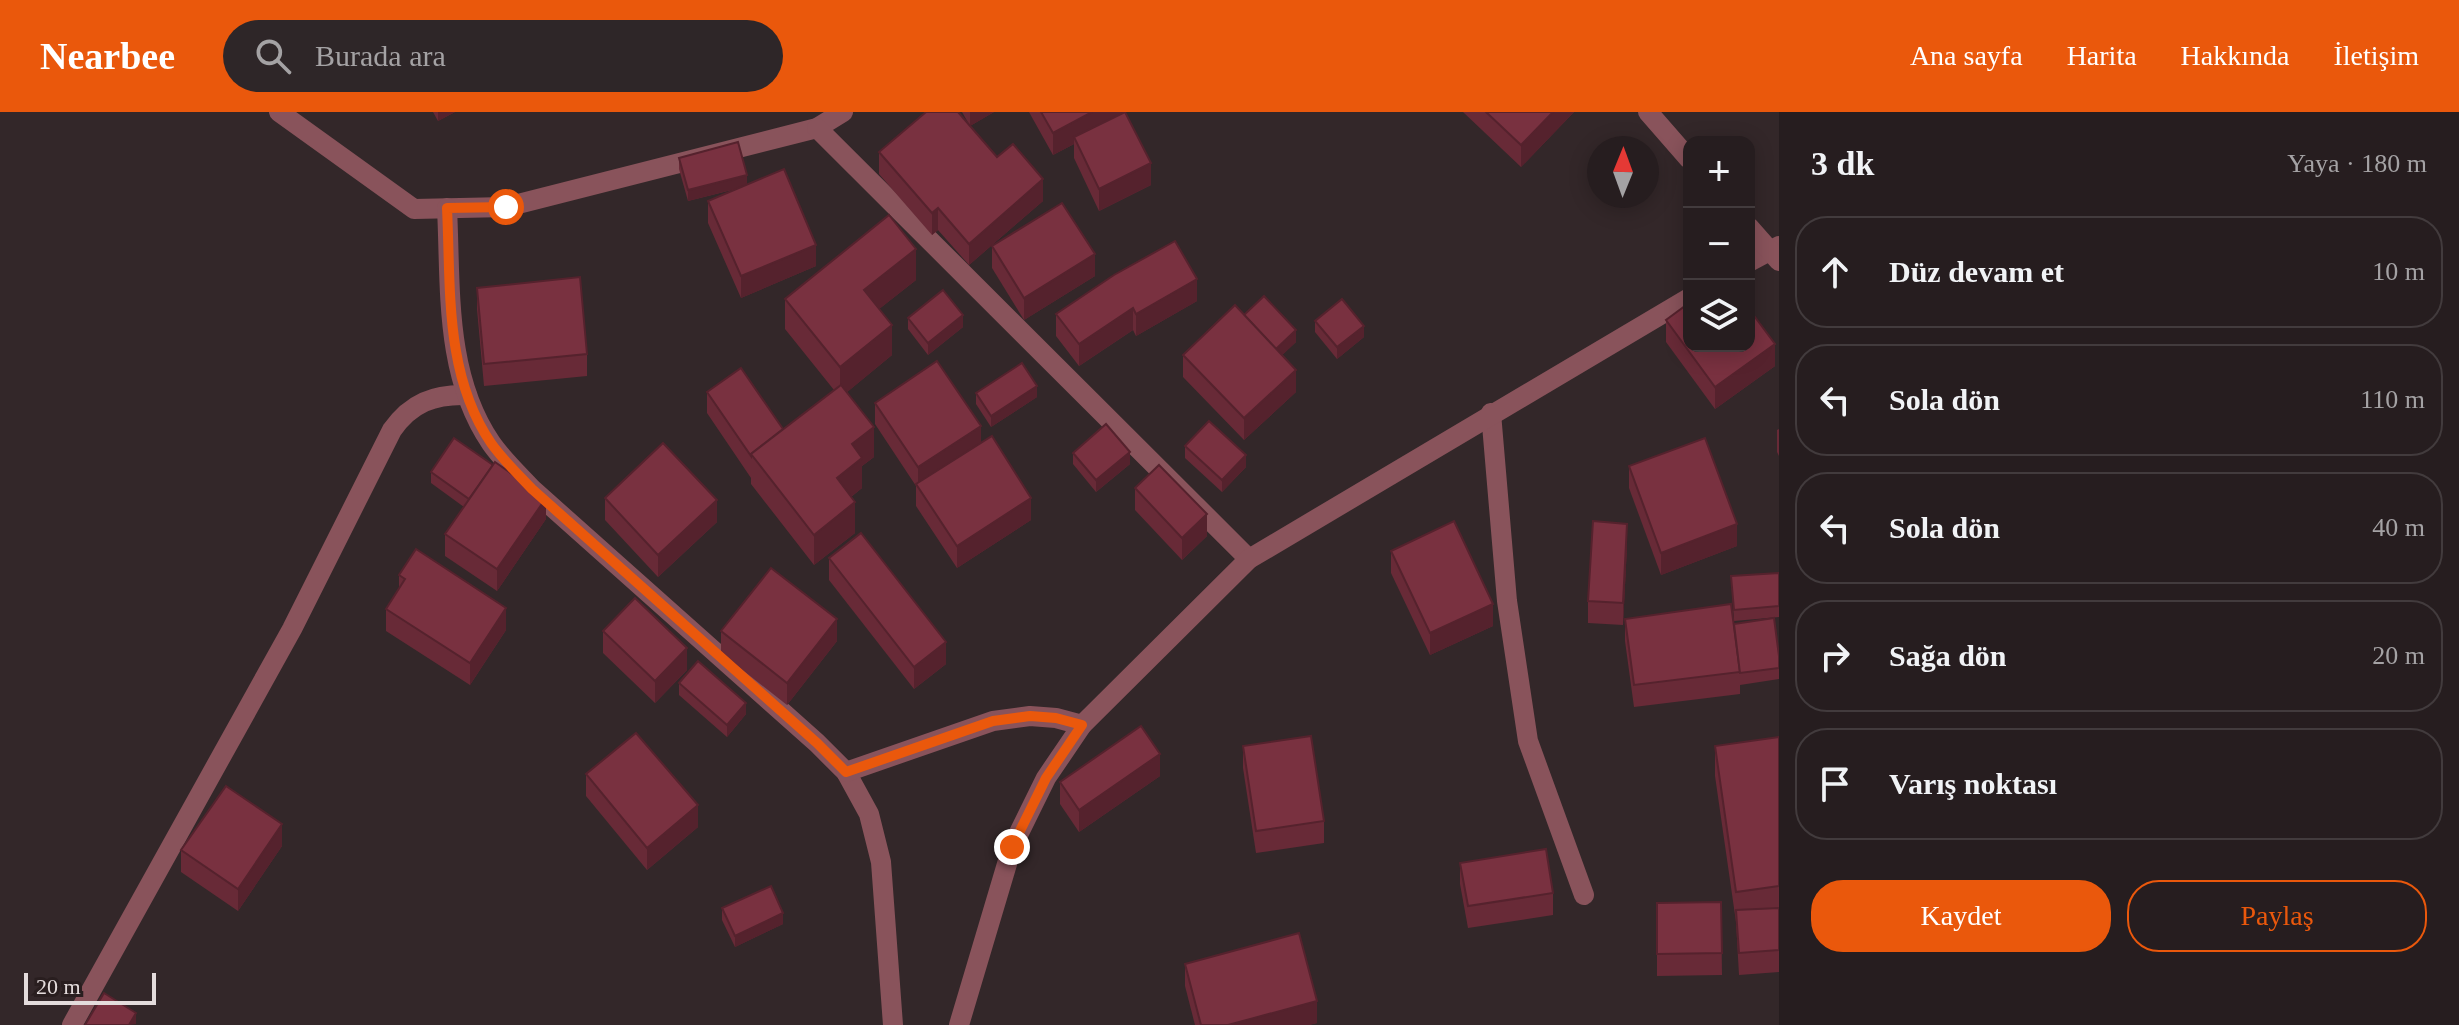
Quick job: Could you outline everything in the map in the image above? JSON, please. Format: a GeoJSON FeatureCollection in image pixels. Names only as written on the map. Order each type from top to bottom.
{"type":"FeatureCollection","features":[{"type":"Feature","properties":{"kind":"street"},"geometry":{"type":"LineString","coordinates":[[279,112],[414,209],[506,207],[817,128],[843,112]]}},
{"type":"Feature","properties":{"kind":"street"},"geometry":{"type":"LineString","coordinates":[[1648,112],[1683,152]]}},
{"type":"Feature","properties":{"kind":"street"},"geometry":{"type":"LineString","coordinates":[[817,128],[1249,559]]}},
{"type":"Feature","properties":{"kind":"street"},"geometry":{"type":"LineString","coordinates":[[447,208],[454,349],[467,395],[491,443],[532,489],[817,743],[846,772],[869,814],[881,862],[893,1025]]}},
{"type":"Feature","properties":{"kind":"street"},"geometry":{"type":"LineString","coordinates":[[1755,233],[1776,252],[1755,260]]}},
{"type":"Feature","properties":{"kind":"street"},"geometry":{"type":"LineString","coordinates":[[959,1025],[1012,847],[1046,778],[1082,725],[1249,559],[1683,301]]}},
{"type":"Feature","properties":{"kind":"street"},"geometry":{"type":"LineString","coordinates":[[72,1025],[292,629],[392,430],[402,416],[431,398],[449,394],[467,395]]}},
{"type":"Feature","properties":{"kind":"street"},"geometry":{"type":"LineString","coordinates":[[1491,413],[1507,601],[1528,741],[1584,895]]}},
{"type":"Feature","properties":{"kind":"street"},"geometry":{"type":"LineString","coordinates":[[846,772],[993,721],[1030,716],[1056,718],[1082,725]]}},
{"type":"Feature","properties":{"kind":"building"},"geometry":{"type":"Polygon","coordinates":[[[926,112],[958,112],[997,157],[1013,144],[1043,179],[969,244],[938,208],[932,213],[879,152],[926,112]]]}},
{"type":"Feature","properties":{"kind":"building"},"geometry":{"type":"Polygon","coordinates":[[[1041,112],[1092,112],[1053,133],[1041,112]]]}},
{"type":"Feature","properties":{"kind":"building"},"geometry":{"type":"Polygon","coordinates":[[[1125,112],[1151,163],[1099,189],[1074,137],[1125,112]]]}},
{"type":"Feature","properties":{"kind":"building"},"geometry":{"type":"Polygon","coordinates":[[[1486,112],[1553,112],[1521,145],[1486,112]]]}},
{"type":"Feature","properties":{"kind":"building"},"geometry":{"type":"Polygon","coordinates":[[[738,142],[747,175],[688,190],[679,158],[738,142]]]}},
{"type":"Feature","properties":{"kind":"building"},"geometry":{"type":"Polygon","coordinates":[[[784,169],[816,245],[741,276],[708,201],[784,169]]]}},
{"type":"Feature","properties":{"kind":"building"},"geometry":{"type":"Polygon","coordinates":[[[1062,203],[1095,254],[1024,298],[992,246],[1062,203]]]}},
{"type":"Feature","properties":{"kind":"building"},"geometry":{"type":"Polygon","coordinates":[[[889,215],[916,249],[864,290],[892,325],[840,367],[785,299],[889,215]]]}},
{"type":"Feature","properties":{"kind":"building"},"geometry":{"type":"Polygon","coordinates":[[[1175,241],[1197,279],[1136,314],[1133,308],[1079,344],[1056,314],[1114,275],[1175,241]]]}},
{"type":"Feature","properties":{"kind":"building"},"geometry":{"type":"Polygon","coordinates":[[[580,277],[587,354],[484,364],[477,288],[580,277]]]}},
{"type":"Feature","properties":{"kind":"building"},"geometry":{"type":"Polygon","coordinates":[[[943,290],[963,315],[928,343],[908,318],[943,290]]]}},
{"type":"Feature","properties":{"kind":"building"},"geometry":{"type":"Polygon","coordinates":[[[1264,296],[1296,330],[1276,349],[1244,315],[1264,296]]]}},
{"type":"Feature","properties":{"kind":"building"},"geometry":{"type":"Polygon","coordinates":[[[1342,299],[1364,326],[1337,347],[1315,321],[1342,299]]]}},
{"type":"Feature","properties":{"kind":"building"},"geometry":{"type":"Polygon","coordinates":[[[1235,305],[1296,370],[1244,418],[1183,355],[1235,305]]]}},
{"type":"Feature","properties":{"kind":"building"},"geometry":{"type":"Polygon","coordinates":[[[1683,307],[1683,343],[1666,320],[1683,307]]]}},
{"type":"Feature","properties":{"kind":"building"},"geometry":{"type":"Polygon","coordinates":[[[1755,317],[1775,344],[1715,387],[1689,352],[1755,352],[1755,317]]]}},
{"type":"Feature","properties":{"kind":"building"},"geometry":{"type":"Polygon","coordinates":[[[937,361],[981,426],[918,467],[875,403],[937,361]]]}},
{"type":"Feature","properties":{"kind":"building"},"geometry":{"type":"Polygon","coordinates":[[[1022,363],[1037,386],[991,416],[976,393],[1022,363]]]}},
{"type":"Feature","properties":{"kind":"building"},"geometry":{"type":"Polygon","coordinates":[[[741,368],[783,429],[751,456],[707,392],[741,368]]]}},
{"type":"Feature","properties":{"kind":"building"},"geometry":{"type":"Polygon","coordinates":[[[841,385],[874,427],[852,444],[862,458],[837,478],[855,502],[814,535],[751,454],[841,385]]]}},
{"type":"Feature","properties":{"kind":"building"},"geometry":{"type":"Polygon","coordinates":[[[1209,421],[1246,455],[1222,480],[1185,446],[1209,421]]]}},
{"type":"Feature","properties":{"kind":"building"},"geometry":{"type":"Polygon","coordinates":[[[1106,424],[1130,452],[1096,480],[1073,453],[1106,424]]]}},
{"type":"Feature","properties":{"kind":"building"},"geometry":{"type":"Polygon","coordinates":[[[992,436],[1031,498],[957,546],[916,484],[992,436]]]}},
{"type":"Feature","properties":{"kind":"building"},"geometry":{"type":"Polygon","coordinates":[[[454,438],[493,465],[469,499],[431,472],[454,438]]]}},
{"type":"Feature","properties":{"kind":"building"},"geometry":{"type":"Polygon","coordinates":[[[1705,438],[1737,524],[1661,553],[1629,466],[1705,438]]]}},
{"type":"Feature","properties":{"kind":"building"},"geometry":{"type":"Polygon","coordinates":[[[663,443],[717,500],[658,555],[605,498],[663,443]]]}},
{"type":"Feature","properties":{"kind":"building"},"geometry":{"type":"Polygon","coordinates":[[[495,462],[546,498],[497,569],[445,534],[495,462]]]}},
{"type":"Feature","properties":{"kind":"building"},"geometry":{"type":"Polygon","coordinates":[[[1159,465],[1207,514],[1182,538],[1135,488],[1159,465]]]}},
{"type":"Feature","properties":{"kind":"building"},"geometry":{"type":"Polygon","coordinates":[[[1454,521],[1493,604],[1430,633],[1391,551],[1454,521]]]}},
{"type":"Feature","properties":{"kind":"building"},"geometry":{"type":"Polygon","coordinates":[[[1593,521],[1627,524],[1623,603],[1588,601],[1593,521]]]}},
{"type":"Feature","properties":{"kind":"building"},"geometry":{"type":"Polygon","coordinates":[[[861,533],[946,642],[914,667],[829,558],[861,533]]]}},
{"type":"Feature","properties":{"kind":"building"},"geometry":{"type":"Polygon","coordinates":[[[416,549],[506,608],[470,663],[386,609],[405,579],[399,575],[416,549]]]}},
{"type":"Feature","properties":{"kind":"building"},"geometry":{"type":"Polygon","coordinates":[[[771,568],[837,619],[787,683],[721,631],[771,568]]]}},
{"type":"Feature","properties":{"kind":"building"},"geometry":{"type":"Polygon","coordinates":[[[1779,573],[1779,606],[1734,610],[1731,576],[1779,573]]]}},
{"type":"Feature","properties":{"kind":"building"},"geometry":{"type":"Polygon","coordinates":[[[635,598],[687,648],[655,681],[603,631],[635,598]]]}},
{"type":"Feature","properties":{"kind":"building"},"geometry":{"type":"Polygon","coordinates":[[[1731,604],[1740,672],[1634,685],[1625,619],[1731,604]]]}},
{"type":"Feature","properties":{"kind":"building"},"geometry":{"type":"Polygon","coordinates":[[[1774,618],[1779,668],[1740,673],[1734,624],[1774,618]]]}},
{"type":"Feature","properties":{"kind":"building"},"geometry":{"type":"Polygon","coordinates":[[[698,661],[746,703],[727,725],[679,683],[698,661]]]}},
{"type":"Feature","properties":{"kind":"building"},"geometry":{"type":"Polygon","coordinates":[[[1141,726],[1160,754],[1079,810],[1060,782],[1141,726]]]}},
{"type":"Feature","properties":{"kind":"building"},"geometry":{"type":"Polygon","coordinates":[[[636,733],[698,805],[647,848],[586,774],[636,733]]]}},
{"type":"Feature","properties":{"kind":"building"},"geometry":{"type":"Polygon","coordinates":[[[1311,736],[1324,821],[1256,831],[1243,746],[1311,736]]]}},
{"type":"Feature","properties":{"kind":"building"},"geometry":{"type":"Polygon","coordinates":[[[1779,737],[1779,886],[1736,892],[1715,746],[1779,737]]]}},
{"type":"Feature","properties":{"kind":"building"},"geometry":{"type":"Polygon","coordinates":[[[226,786],[282,824],[238,889],[181,850],[226,786]]]}},
{"type":"Feature","properties":{"kind":"building"},"geometry":{"type":"Polygon","coordinates":[[[1546,849],[1553,893],[1468,906],[1460,863],[1546,849]]]}},
{"type":"Feature","properties":{"kind":"building"},"geometry":{"type":"Polygon","coordinates":[[[771,886],[783,913],[735,936],[722,908],[771,886]]]}},
{"type":"Feature","properties":{"kind":"building"},"geometry":{"type":"Polygon","coordinates":[[[1721,902],[1722,953],[1657,954],[1657,903],[1721,902]]]}},
{"type":"Feature","properties":{"kind":"building"},"geometry":{"type":"Polygon","coordinates":[[[1779,908],[1779,950],[1739,953],[1736,910],[1779,908]]]}},
{"type":"Feature","properties":{"kind":"building"},"geometry":{"type":"Polygon","coordinates":[[[1299,933],[1317,1001],[1228,1025],[1201,1025],[1185,964],[1299,933]]]}},
{"type":"Feature","properties":{"kind":"building"},"geometry":{"type":"Polygon","coordinates":[[[104,993],[136,1013],[129,1025],[85,1025],[104,993]]]}},
{"type":"Feature","properties":{"kind":"route"},"geometry":{"type":"LineString","coordinates":[[506,207],[447,208],[454,349],[467,395],[491,443],[532,489],[846,772],[1011,717],[1056,718],[1082,725],[1046,778],[1012,847]]}}]}
